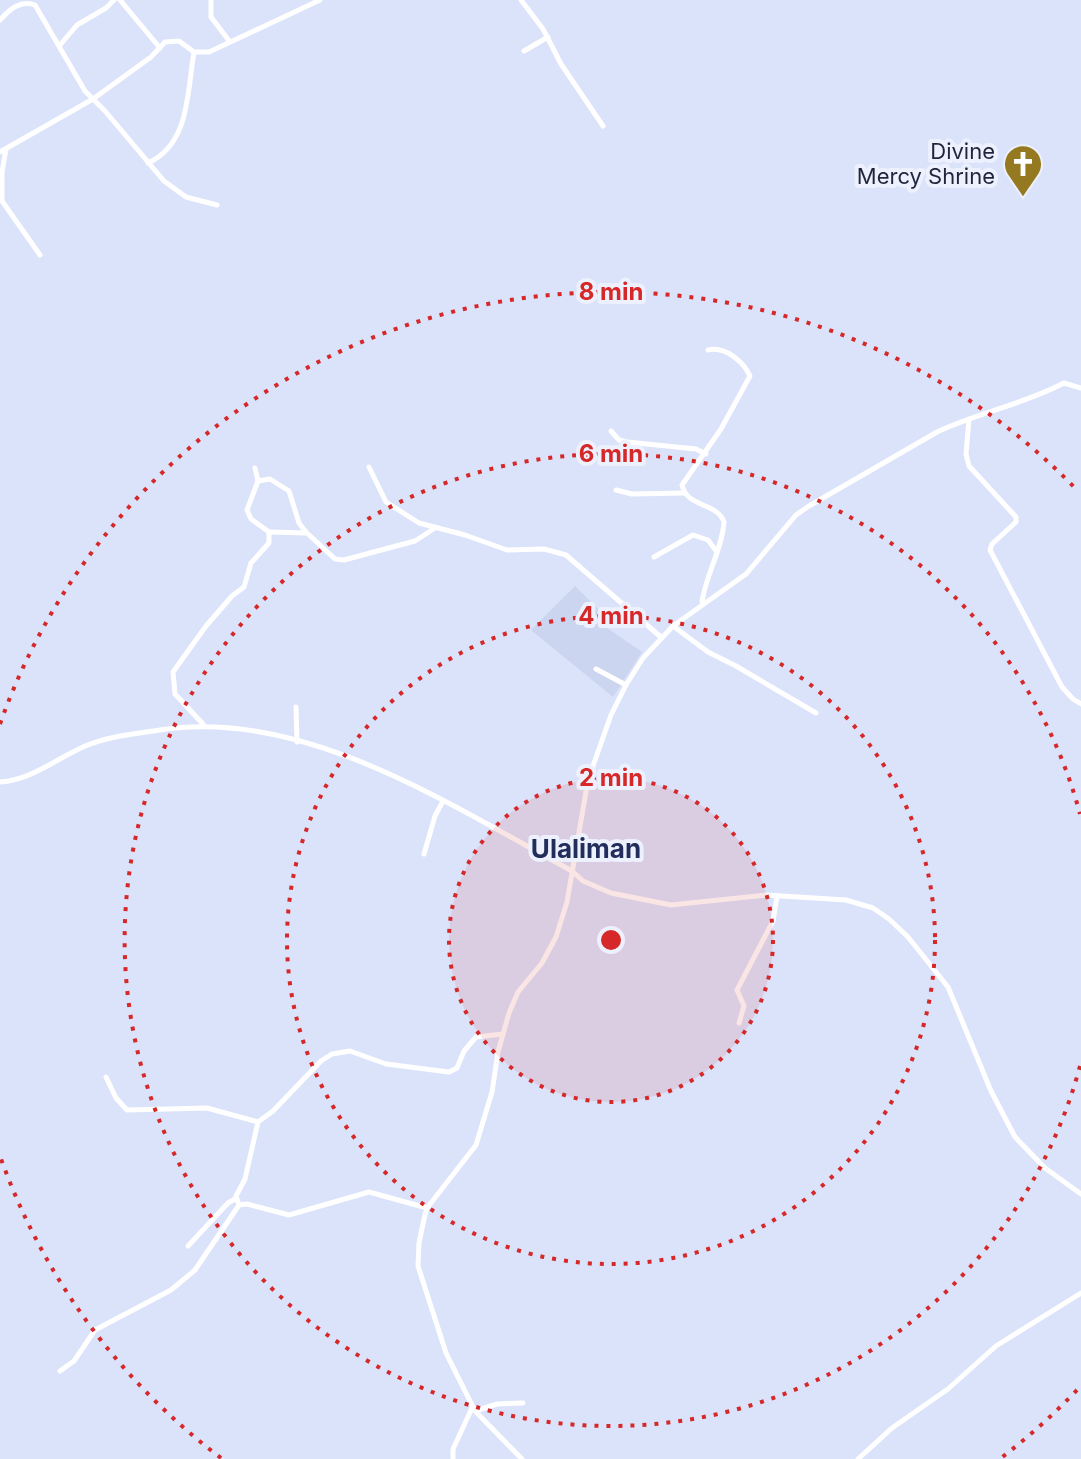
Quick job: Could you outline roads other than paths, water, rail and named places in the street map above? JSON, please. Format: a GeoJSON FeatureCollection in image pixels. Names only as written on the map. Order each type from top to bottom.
{"type":"FeatureCollection","features":[{"type":"Feature","properties":{"kind":"street"},"geometry":{"type":"LineString","coordinates":[[60,45],[77,25],[117,0],[160,48]]}},
{"type":"Feature","properties":{"kind":"street"},"geometry":{"type":"LineString","coordinates":[[211,0],[211,17],[230,42]]}},
{"type":"Feature","properties":{"kind":"street"},"geometry":{"type":"LineString","coordinates":[[40,255],[2,201],[3,150],[93,99],[168,41],[177,40],[194,52],[209,52],[320,0]]}},
{"type":"Feature","properties":{"kind":"street"},"geometry":{"type":"LineString","coordinates":[[521,0],[548,37],[561,64],[603,126]]}},
{"type":"Feature","properties":{"kind":"street"},"geometry":{"type":"LineString","coordinates":[[0,20],[16,4],[29,1],[39,11],[60,45],[76,78],[148,163],[176,192],[217,205]]}},
{"type":"Feature","properties":{"kind":"street"},"geometry":{"type":"LineString","coordinates":[[524,51],[548,37]]}},
{"type":"Feature","properties":{"kind":"street"},"geometry":{"type":"LineString","coordinates":[[148,163],[163,155],[177,137],[187,108],[194,52]]}},
{"type":"Feature","properties":{"kind":"street"},"geometry":{"type":"LineString","coordinates":[[684,493],[684,481],[706,454],[750,376],[746,368],[723,349],[708,350]]}},
{"type":"Feature","properties":{"kind":"street"},"geometry":{"type":"LineString","coordinates":[[522,1459],[474,1409],[446,1353],[418,1266],[419,1243],[427,1208],[476,1145],[492,1092],[503,1034],[518,992],[542,963],[556,937],[572,871],[588,780],[611,715],[626,685],[643,658],[673,626],[746,574],[796,515],[937,432],[1064,383],[1081,388]]}},
{"type":"Feature","properties":{"kind":"street"},"geometry":{"type":"LineString","coordinates":[[969,419],[966,454],[969,466],[1016,517],[1016,522],[992,544],[990,550],[1062,687],[1081,704]]}},
{"type":"Feature","properties":{"kind":"street"},"geometry":{"type":"LineString","coordinates":[[611,431],[619,440],[627,442],[696,449],[706,454]]}},
{"type":"Feature","properties":{"kind":"street"},"geometry":{"type":"LineString","coordinates":[[369,467],[386,502],[419,523],[460,533],[507,550],[544,549],[566,555],[662,638]]}},
{"type":"Feature","properties":{"kind":"street"},"geometry":{"type":"LineString","coordinates":[[255,468],[258,481],[247,510],[251,519],[269,532],[307,533]]}},
{"type":"Feature","properties":{"kind":"street"},"geometry":{"type":"LineString","coordinates":[[258,481],[270,479],[289,491],[298,521],[335,559],[344,560],[415,541],[435,528]]}},
{"type":"Feature","properties":{"kind":"street"},"geometry":{"type":"LineString","coordinates":[[616,490],[632,494],[684,493],[722,515],[724,525],[706,579],[702,603]]}},
{"type":"Feature","properties":{"kind":"street"},"geometry":{"type":"LineString","coordinates":[[204,725],[175,694],[173,672],[206,626],[244,587],[251,563],[269,543],[269,532]]}},
{"type":"Feature","properties":{"kind":"street"},"geometry":{"type":"LineString","coordinates":[[654,557],[693,535],[708,540],[717,552]]}},
{"type":"Feature","properties":{"kind":"street"},"geometry":{"type":"LineString","coordinates":[[673,626],[708,652],[816,713]]}},
{"type":"Feature","properties":{"kind":"street"},"geometry":{"type":"LineString","coordinates":[[596,669],[626,685]]}},
{"type":"Feature","properties":{"kind":"street"},"geometry":{"type":"LineString","coordinates":[[296,707],[297,742]]}},
{"type":"Feature","properties":{"kind":"street"},"geometry":{"type":"LineString","coordinates":[[0,782],[41,769],[97,742],[163,729],[204,725],[242,729],[359,760],[443,801],[572,871],[583,881],[611,893],[671,905],[777,896],[861,903],[898,927],[931,963],[948,987],[997,1105],[1015,1137],[1038,1161],[1081,1194]]}},
{"type":"Feature","properties":{"kind":"street"},"geometry":{"type":"LineString","coordinates":[[424,854],[435,816],[443,801]]}},
{"type":"Feature","properties":{"kind":"street"},"geometry":{"type":"LineString","coordinates":[[739,1023],[744,1006],[737,990],[773,921],[777,896]]}},
{"type":"Feature","properties":{"kind":"street"},"geometry":{"type":"LineString","coordinates":[[60,1371],[74,1361],[95,1330],[171,1290],[195,1270],[237,1202],[258,1122],[278,1106],[321,1061],[332,1054],[350,1051],[386,1064],[449,1072],[457,1068],[464,1051],[476,1037],[503,1034]]}},
{"type":"Feature","properties":{"kind":"street"},"geometry":{"type":"LineString","coordinates":[[106,1077],[116,1098],[127,1110],[207,1108],[258,1122]]}},
{"type":"Feature","properties":{"kind":"street"},"geometry":{"type":"LineString","coordinates":[[188,1246],[228,1203],[252,1205],[282,1215],[295,1214],[369,1192],[427,1208]]}},
{"type":"Feature","properties":{"kind":"street"},"geometry":{"type":"LineString","coordinates":[[858,1459],[892,1428],[948,1389],[996,1346],[1081,1293]]}},
{"type":"Feature","properties":{"kind":"street"},"geometry":{"type":"LineString","coordinates":[[474,1409],[523,1403]]}},
{"type":"Feature","properties":{"kind":"street"},"geometry":{"type":"LineString","coordinates":[[453,1459],[453,1449],[474,1409]]}},
{"type":"Feature","properties":{"kind":"place","name":"Divine Mercy Shrine"},"geometry":{"type":"Point","coordinates":[1023,198]}},
{"type":"Feature","properties":{"kind":"district","name":"Ulaliman"},"geometry":{"type":"Point","coordinates":[586,849]}}]}
